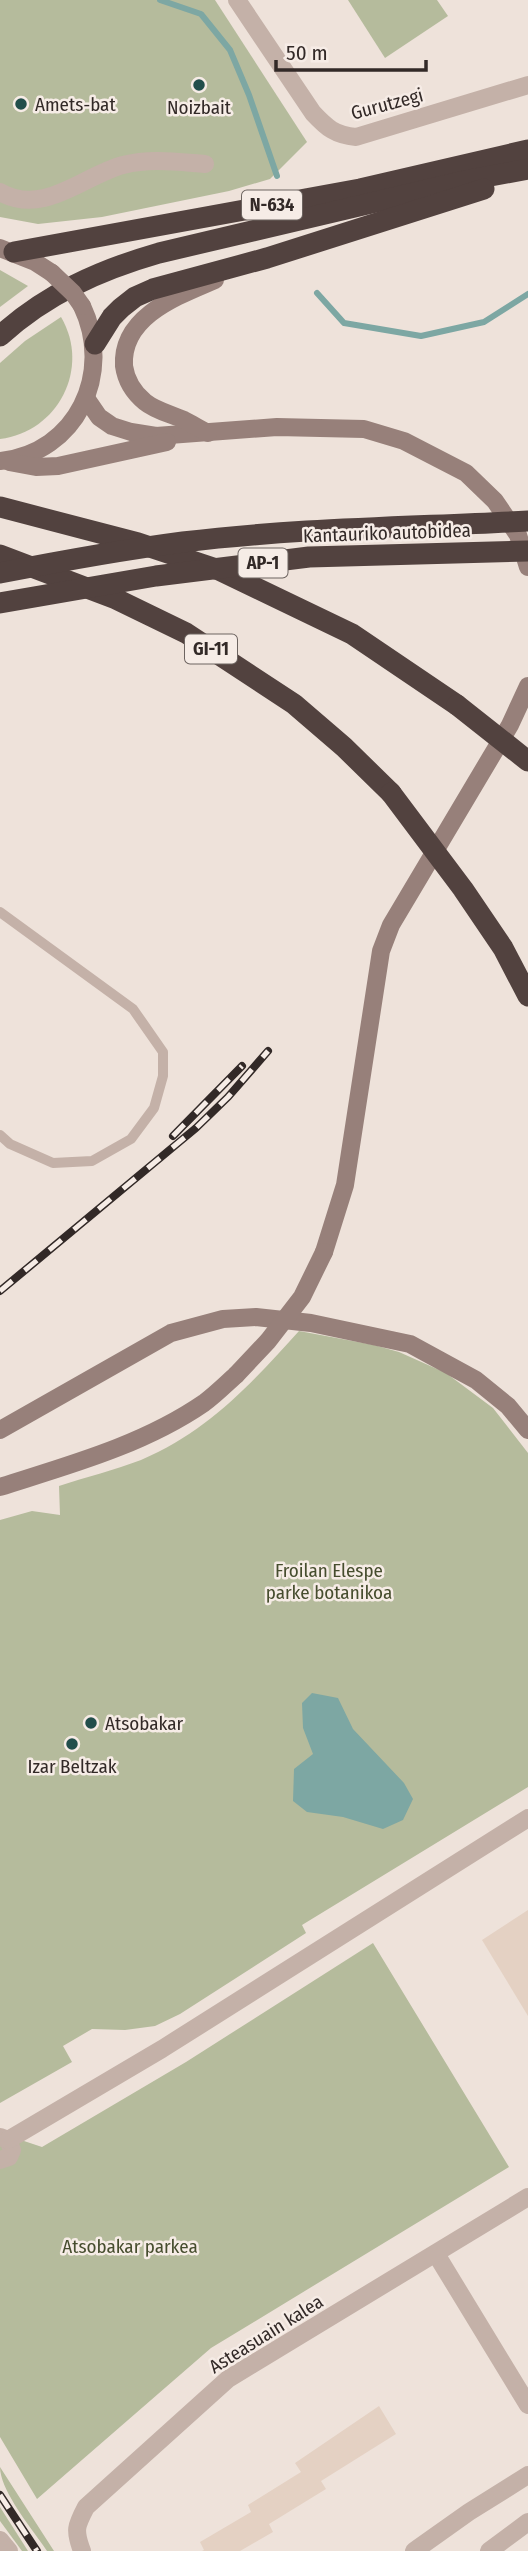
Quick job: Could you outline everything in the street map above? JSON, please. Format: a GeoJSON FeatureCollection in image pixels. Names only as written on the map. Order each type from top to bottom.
{"type":"FeatureCollection","features":[{"type":"Feature","properties":{"kind":"highway","name":"N-634"},"geometry":{"type":"LineString","coordinates":[[7,250],[360,189],[528,150]]}},
{"type":"Feature","properties":{"kind":"highway","name":"N-634"},"geometry":{"type":"LineString","coordinates":[[469,180],[528,159]]}},
{"type":"Feature","properties":{"kind":"highway","name":"N-634"},"geometry":{"type":"LineString","coordinates":[[0,336],[55,295],[118,265],[469,180],[528,170]]}},
{"type":"Feature","properties":{"kind":"highway","name":"N-634"},"geometry":{"type":"LineString","coordinates":[[95,344],[112,317],[135,298],[153,289],[267,258],[481,190],[528,170]]}},
{"type":"Feature","properties":{"kind":"highway"},"geometry":{"type":"LineString","coordinates":[[0,507],[138,543],[219,570],[352,634],[457,705],[528,761]]}},
{"type":"Feature","properties":{"kind":"highway","name":"Kantauriko autobidea"},"geometry":{"type":"LineString","coordinates":[[0,573],[185,542],[296,533],[528,521]]}},
{"type":"Feature","properties":{"kind":"highway","name":"Kantauriko autobidea"},"geometry":{"type":"LineString","coordinates":[[0,603],[156,576],[309,557],[528,551]]}},
{"type":"Feature","properties":{"kind":"highway","name":"GI-11"},"geometry":{"type":"LineString","coordinates":[[0,555],[116,599],[186,633],[294,704],[391,793],[463,889],[503,948],[528,996]]}},
{"type":"Feature","properties":{"kind":"street","name":"Gurutzegi"},"geometry":{"type":"LineString","coordinates":[[237,0],[313,113],[328,130],[340,136],[356,137],[528,85]]}},
{"type":"Feature","properties":{"kind":"street"},"geometry":{"type":"LineString","coordinates":[[0,192],[8,197],[37,200],[70,190],[122,165],[156,161],[205,164]]}},
{"type":"Feature","properties":{"kind":"street"},"geometry":{"type":"LineString","coordinates":[[3,461],[40,450],[67,429],[86,398],[95,344],[82,306],[68,288],[52,273],[7,250]]}},
{"type":"Feature","properties":{"kind":"street"},"geometry":{"type":"LineString","coordinates":[[208,433],[183,419],[148,405],[137,394],[129,384],[125,370],[124,355],[128,339],[134,328],[145,318],[181,295],[267,258]]}},
{"type":"Feature","properties":{"kind":"street"},"geometry":{"type":"LineString","coordinates":[[86,398],[99,417],[112,426],[156,436],[277,427],[365,429],[404,441],[466,473],[495,501],[518,535],[528,566]]}},
{"type":"Feature","properties":{"kind":"street"},"geometry":{"type":"LineString","coordinates":[[3,461],[36,467],[58,466],[208,433]]}},
{"type":"Feature","properties":{"kind":"street"},"geometry":{"type":"LineString","coordinates":[[0,1487],[136,1440],[205,1402],[236,1375],[268,1341],[302,1297],[324,1252],[345,1185],[381,951],[391,925],[509,725],[528,686]]}},
{"type":"Feature","properties":{"kind":"street"},"geometry":{"type":"LineString","coordinates":[[0,1430],[171,1333],[223,1319],[256,1317],[344,1328],[410,1344],[476,1380],[508,1406],[528,1430]]}},
{"type":"Feature","properties":{"kind":"street"},"geometry":{"type":"LineString","coordinates":[[0,2160],[11,2154],[12,2146],[4,2138],[162,2049],[528,1818]]}},
{"type":"Feature","properties":{"kind":"street","name":"Asteasuain kalea"},"geometry":{"type":"LineString","coordinates":[[82,2551],[76,2525],[86,2507],[228,2379],[528,2197]]}},
{"type":"Feature","properties":{"kind":"street"},"geometry":{"type":"LineString","coordinates":[[436,2254],[528,2405]]}},
{"type":"Feature","properties":{"kind":"street"},"geometry":{"type":"LineString","coordinates":[[414,2551],[528,2475]]}},
{"type":"Feature","properties":{"kind":"street"},"geometry":{"type":"LineString","coordinates":[[489,2551],[528,2522]]}},
{"type":"Feature","properties":{"kind":"street"},"geometry":{"type":"LineString","coordinates":[[0,2540],[9,2551]]}},
{"type":"Feature","properties":{"kind":"lane"},"geometry":{"type":"LineString","coordinates":[[0,912],[133,1009],[163,1052],[163,1076],[154,1108],[131,1139],[92,1161],[53,1163],[10,1144],[0,1135]]}},
{"type":"Feature","properties":{"kind":"green space"},"geometry":{"type":"Polygon","coordinates":[[[0,0],[215,0],[307,142],[270,179],[229,191],[102,217],[38,224],[0,217],[0,0]]]}},
{"type":"Feature","properties":{"kind":"green space"},"geometry":{"type":"Polygon","coordinates":[[[348,0],[437,0],[448,16],[385,58],[348,0]]]}},
{"type":"Feature","properties":{"kind":"green space"},"geometry":{"type":"Polygon","coordinates":[[[0,270],[28,286],[0,307],[0,270]]]}},
{"type":"Feature","properties":{"kind":"green space"},"geometry":{"type":"Polygon","coordinates":[[[61,317],[69,337],[72,357],[64,394],[53,411],[38,424],[21,434],[0,439],[0,363],[25,341],[61,317]]]}},
{"type":"Feature","properties":{"kind":"green space","name":"Froilan Elespe parke botanikoa"},"geometry":{"type":"Polygon","coordinates":[[[299,1331],[399,1352],[446,1373],[493,1408],[528,1453],[528,1787],[302,1925],[306,1933],[180,2014],[155,2026],[125,2030],[92,2029],[63,2046],[72,2062],[0,2103],[0,1520],[32,1511],[60,1515],[59,1486],[141,1460],[188,1435],[228,1404],[299,1331]]]}},
{"type":"Feature","properties":{"kind":"green space","name":"Atsobakar parkea"},"geometry":{"type":"Polygon","coordinates":[[[373,1943],[509,2167],[211,2348],[37,2499],[0,2437],[0,2133],[42,2147],[186,2062],[373,1943]]]}},
{"type":"Feature","properties":{"kind":"green space"},"geometry":{"type":"Polygon","coordinates":[[[0,2467],[54,2551],[47,2551],[18,2510],[5,2487],[0,2467]]]}},
{"type":"Feature","properties":{"kind":"green space"},"geometry":{"type":"Polygon","coordinates":[[[0,2507],[28,2551],[22,2551],[0,2521],[0,2507]]]}},
{"type":"Feature","properties":{"kind":"shaded area"},"geometry":{"type":"Polygon","coordinates":[[[528,1910],[528,2016],[482,1940],[528,1910]]]}},
{"type":"Feature","properties":{"kind":"shaded area"},"geometry":{"type":"Polygon","coordinates":[[[379,2406],[396,2434],[321,2481],[326,2489],[269,2524],[273,2532],[240,2551],[202,2551],[204,2550],[200,2542],[251,2512],[248,2505],[301,2472],[295,2463],[379,2406]]]}},
{"type":"Feature","properties":{"kind":"water"},"geometry":{"type":"Polygon","coordinates":[[[312,1693],[338,1698],[353,1729],[404,1783],[413,1799],[403,1820],[383,1829],[343,1817],[307,1812],[293,1801],[294,1769],[313,1754],[303,1728],[302,1703],[312,1693]]]}},
{"type":"Feature","properties":{"kind":"waterway"},"geometry":{"type":"LineString","coordinates":[[160,0],[201,14],[230,50],[277,176]]}},
{"type":"Feature","properties":{"kind":"waterway"},"geometry":{"type":"LineString","coordinates":[[317,293],[344,323],[421,336],[484,322],[528,294]]}},
{"type":"Feature","properties":{"kind":"railway"},"geometry":{"type":"LineString","coordinates":[[0,1291],[196,1128],[228,1097],[268,1051]]}},
{"type":"Feature","properties":{"kind":"railway"},"geometry":{"type":"LineString","coordinates":[[173,1136],[242,1066]]}},
{"type":"Feature","properties":{"kind":"railway"},"geometry":{"type":"LineString","coordinates":[[0,2495],[37,2551]]}},
{"type":"Feature","properties":{"kind":"place","name":"Noizbait"},"geometry":{"type":"Point","coordinates":[199,85]}},
{"type":"Feature","properties":{"kind":"place","name":"Amets-bat"},"geometry":{"type":"Point","coordinates":[21,104]}},
{"type":"Feature","properties":{"kind":"place","name":"Atsobakar"},"geometry":{"type":"Point","coordinates":[91,1723]}},
{"type":"Feature","properties":{"kind":"place","name":"Izar Beltzak"},"geometry":{"type":"Point","coordinates":[72,1744]}}]}
